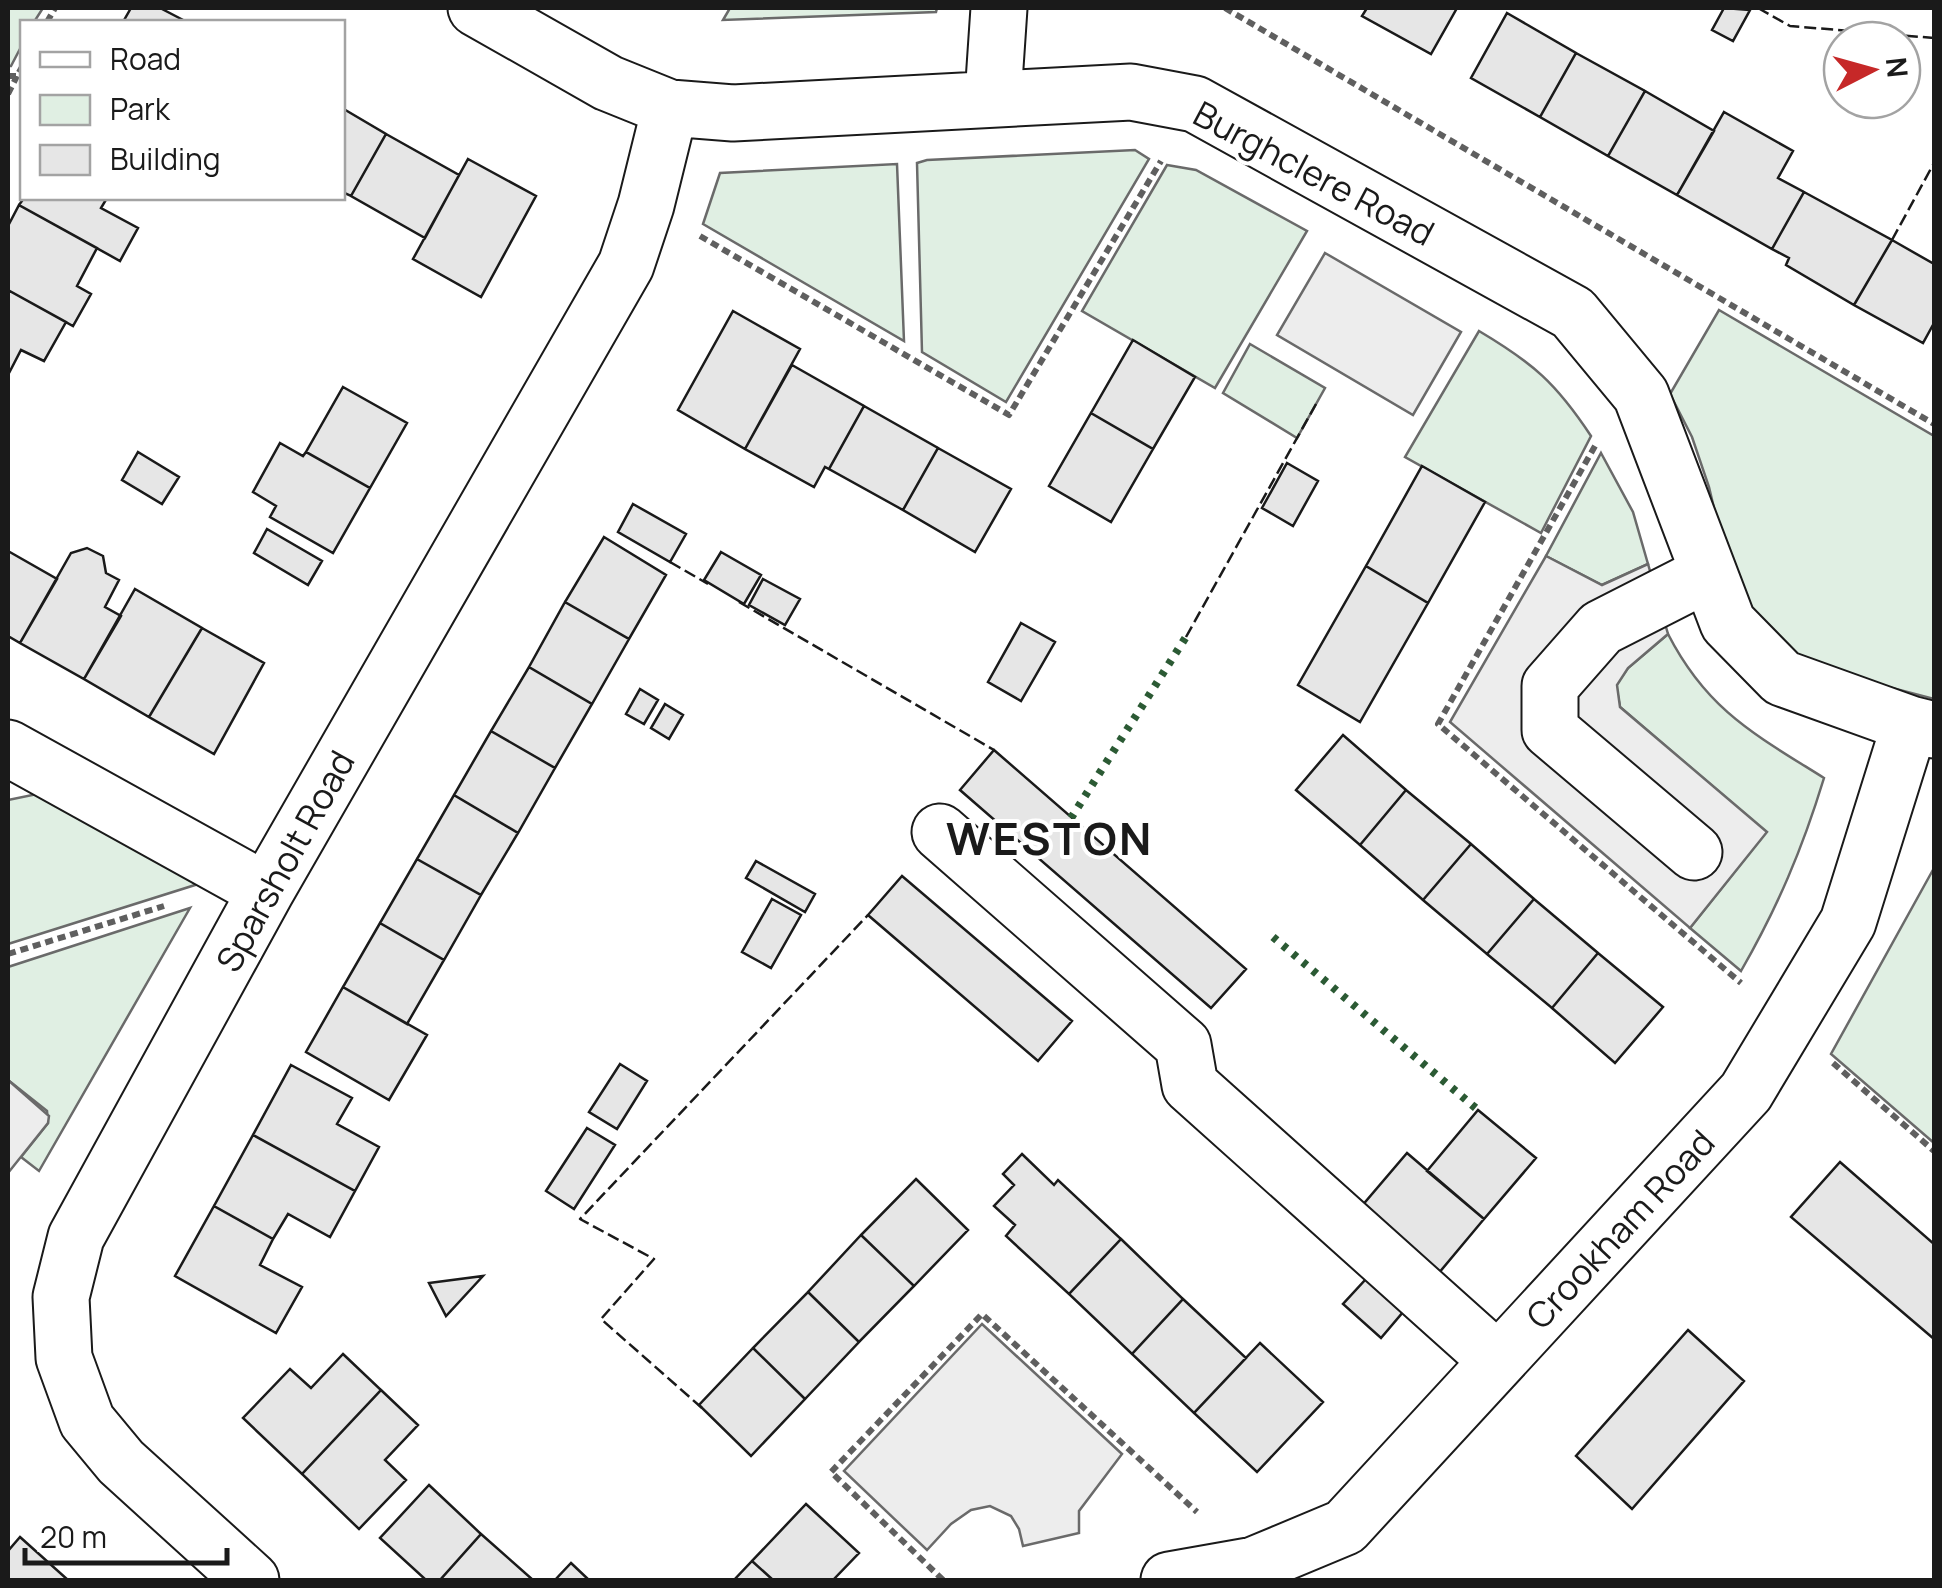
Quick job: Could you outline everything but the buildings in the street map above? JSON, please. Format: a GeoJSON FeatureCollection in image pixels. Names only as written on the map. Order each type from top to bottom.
{"type":"FeatureCollection","features":[{"type":"Feature","properties":{"kind":"street","name":"Burghclere Road"},"geometry":{"type":"LineString","coordinates":[[476,8],[608,82],[670,108],[732,113],[1131,92],[1194,104],[1573,314],[1642,394],[1728,623],[1782,678],[1922,727]]}},
{"type":"Feature","properties":{"kind":"street"},"geometry":{"type":"LineString","coordinates":[[993,98],[999,8]]}},
{"type":"Feature","properties":{"kind":"street","name":"Sparsholt Road"},"geometry":{"type":"LineString","coordinates":[[252,1580],[121,1462],[87,1420],[64,1358],[60,1297],[76,1237],[266,891],[626,265],[646,205],[670,108]]}},
{"type":"Feature","properties":{"kind":"street"},"geometry":{"type":"LineString","coordinates":[[1694,852],[1550,730],[1550,686],[1601,628],[1709,573]]}},
{"type":"Feature","properties":{"kind":"street","name":"Crookham Road"},"geometry":{"type":"LineString","coordinates":[[1169,1580],[1254,1565],[1345,1526],[1746,1092],[1848,922],[1922,727]]}},
{"type":"Feature","properties":{"kind":"street"},"geometry":{"type":"LineString","coordinates":[[8,748],[266,891]]}},
{"type":"Feature","properties":{"kind":"street"},"geometry":{"type":"LineString","coordinates":[[940,832],[1183,1045],[1190,1085],[1498,1361]]}},
{"type":"Feature","properties":{"kind":"path"},"geometry":{"type":"LineString","coordinates":[[1225,8],[1934,424]]}},
{"type":"Feature","properties":{"kind":"path"},"geometry":{"type":"LineString","coordinates":[[8,94],[20,71]]}},
{"type":"Feature","properties":{"kind":"path"},"geometry":{"type":"LineString","coordinates":[[8,76],[17,76]]}},
{"type":"Feature","properties":{"kind":"path"},"geometry":{"type":"LineString","coordinates":[[646,205],[1009,415],[1194,104]]}},
{"type":"Feature","properties":{"kind":"path"},"geometry":{"type":"LineString","coordinates":[[8,954],[203,894],[217,864]]}},
{"type":"Feature","properties":{"kind":"path"},"geometry":{"type":"LineString","coordinates":[[1788,1023],[1934,1151]]}},
{"type":"Feature","properties":{"kind":"path"},"geometry":{"type":"LineString","coordinates":[[942,1580],[831,1472],[982,1314],[1254,1565]]}},
{"type":"Feature","properties":{"kind":"green space"},"geometry":{"type":"Polygon","coordinates":[[[8,8],[43,8],[35,20],[20,20],[20,49],[8,66],[8,8]]]}},
{"type":"Feature","properties":{"kind":"green space"},"geometry":{"type":"Polygon","coordinates":[[[730,8],[937,8],[936,12],[723,20],[730,8]]]}},
{"type":"Feature","properties":{"kind":"green space"},"geometry":{"type":"Polygon","coordinates":[[[1135,150],[1149,159],[1006,402],[922,352],[917,163],[1135,150]]]}},
{"type":"Feature","properties":{"kind":"green space"},"geometry":{"type":"Polygon","coordinates":[[[897,164],[904,341],[703,224],[720,173],[897,164]]]}},
{"type":"Feature","properties":{"kind":"green space"},"geometry":{"type":"Polygon","coordinates":[[[1167,165],[1196,170],[1307,231],[1215,388],[1082,311],[1167,165]]]}},
{"type":"Feature","properties":{"kind":"green space"},"geometry":{"type":"Polygon","coordinates":[[[1719,310],[1934,436],[1934,699],[1839,674],[1796,657],[1764,632],[1726,559],[1709,487],[1692,437],[1670,394],[1719,310]]]}},
{"type":"Feature","properties":{"kind":"green space"},"geometry":{"type":"Polygon","coordinates":[[[1479,331],[1542,376],[1591,436],[1541,533],[1405,457],[1479,331]]]}},
{"type":"Feature","properties":{"kind":"green space"},"geometry":{"type":"Polygon","coordinates":[[[1250,344],[1325,388],[1297,438],[1223,393],[1250,344]]]}},
{"type":"Feature","properties":{"kind":"green space"},"geometry":{"type":"Polygon","coordinates":[[[1601,453],[1633,512],[1648,564],[1602,585],[1546,556],[1601,453]]]}},
{"type":"Feature","properties":{"kind":"green space"},"geometry":{"type":"Polygon","coordinates":[[[1668,634],[1699,682],[1734,718],[1824,778],[1788,877],[1741,971],[1690,928],[1766,832],[1620,707],[1616,685],[1628,668],[1668,634]]]}},
{"type":"Feature","properties":{"kind":"green space"},"geometry":{"type":"Polygon","coordinates":[[[37,794],[186,874],[195,885],[8,944],[8,800],[37,794]]]}},
{"type":"Feature","properties":{"kind":"green space"},"geometry":{"type":"Polygon","coordinates":[[[1934,868],[1934,1143],[1831,1054],[1934,868]]]}},
{"type":"Feature","properties":{"kind":"green space"},"geometry":{"type":"Polygon","coordinates":[[[190,908],[39,1171],[21,1157],[48,1123],[47,1111],[8,1080],[8,967],[190,908]]]}},
{"type":"Feature","properties":{"kind":"shaded area"},"geometry":{"type":"Polygon","coordinates":[[[1325,253],[1461,332],[1413,415],[1277,335],[1325,253]]]}},
{"type":"Feature","properties":{"kind":"shaded area"},"geometry":{"type":"Polygon","coordinates":[[[1546,556],[1602,585],[1648,564],[1668,634],[1628,668],[1617,685],[1620,707],[1767,832],[1690,928],[1450,722],[1546,556]]]}},
{"type":"Feature","properties":{"kind":"shaded area"},"geometry":{"type":"Polygon","coordinates":[[[8,1080],[49,1116],[48,1123],[8,1173],[8,1080]]]}},
{"type":"Feature","properties":{"kind":"shaded area"},"geometry":{"type":"Polygon","coordinates":[[[982,1324],[1122,1454],[1079,1511],[1079,1533],[1023,1546],[1011,1516],[990,1506],[971,1510],[951,1524],[927,1550],[844,1471],[982,1324]]]}},
{"type":"Feature","properties":{"kind":"hedge"},"geometry":{"type":"LineString","coordinates":[[1071,818],[1186,637]]}},
{"type":"Feature","properties":{"kind":"hedge"},"geometry":{"type":"LineString","coordinates":[[1273,937],[1478,1110]]}},
{"type":"Feature","properties":{"kind":"fence"},"geometry":{"type":"LineString","coordinates":[[1758,8],[1790,26],[1934,38]]}},
{"type":"Feature","properties":{"kind":"fence"},"geometry":{"type":"LineString","coordinates":[[1892,240],[1934,163]]}},
{"type":"Feature","properties":{"kind":"fence"},"geometry":{"type":"LineString","coordinates":[[1186,637],[1316,404]]}},
{"type":"Feature","properties":{"kind":"fence"},"geometry":{"type":"LineString","coordinates":[[670,562],[708,584]]}},
{"type":"Feature","properties":{"kind":"fence"},"geometry":{"type":"LineString","coordinates":[[739,602],[994,750]]}},
{"type":"Feature","properties":{"kind":"fence"},"geometry":{"type":"LineString","coordinates":[[702,1408],[601,1319],[654,1259],[580,1219],[868,915]]}},
{"type":"Feature","properties":{"kind":"district","name":"WESTON"},"geometry":{"type":"Point","coordinates":[1050,838]}}]}
